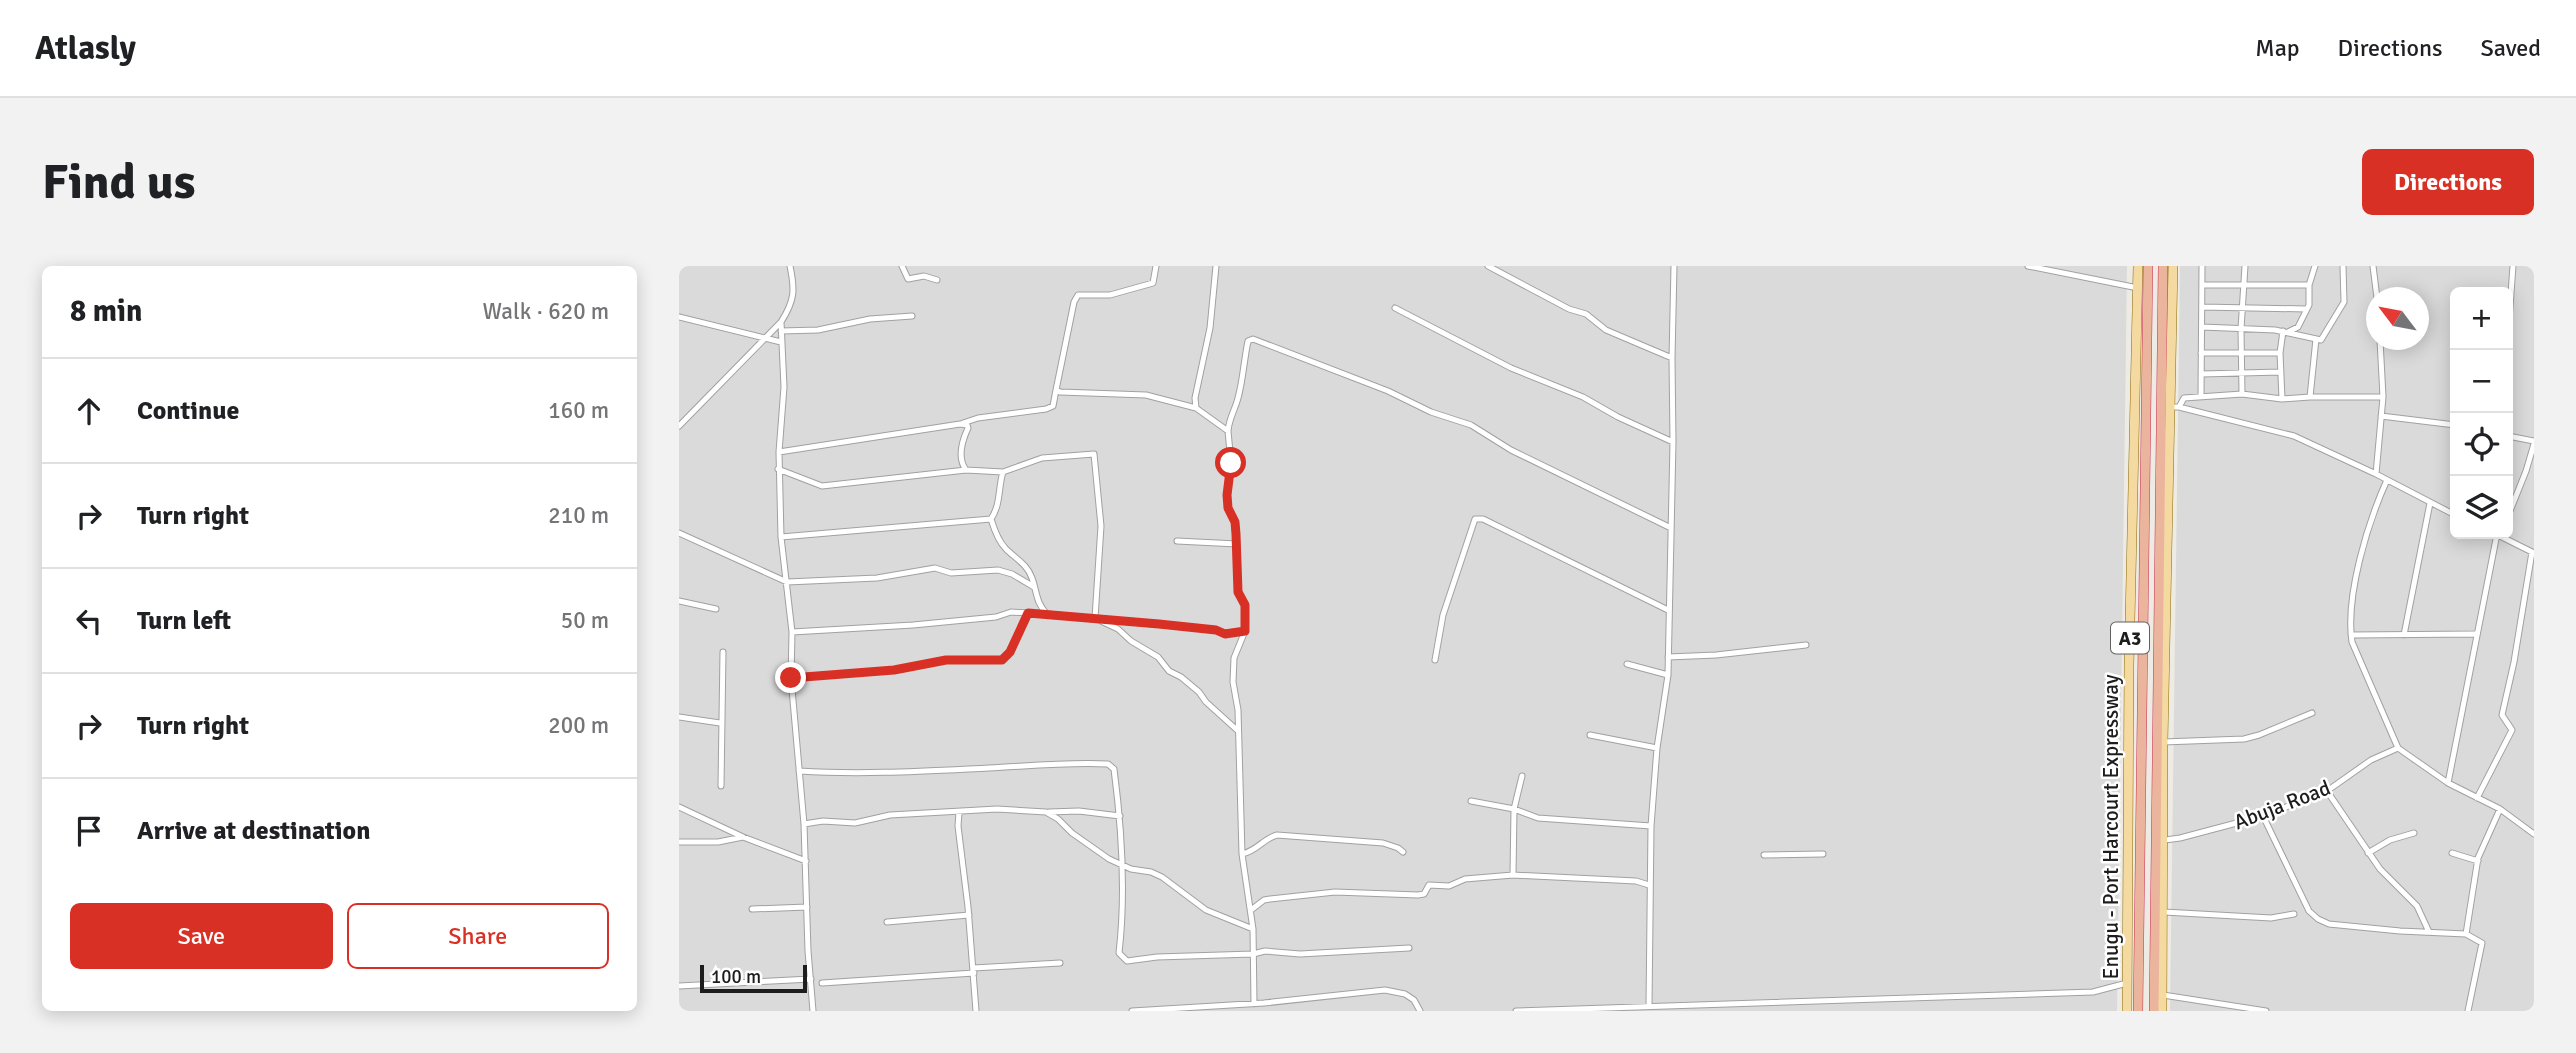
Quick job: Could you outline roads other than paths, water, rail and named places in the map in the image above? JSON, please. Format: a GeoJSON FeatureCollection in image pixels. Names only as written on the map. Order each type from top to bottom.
{"type":"FeatureCollection","features":[{"type":"Feature","properties":{"kind":"highway","name":"Enugu - Port Harcourt Expressway"},"geometry":{"type":"LineString","coordinates":[[2138,1011],[2148,266]]}},
{"type":"Feature","properties":{"kind":"highway","name":"Enugu - Port Harcourt Expressway"},"geometry":{"type":"LineString","coordinates":[[2154,1011],[2163,266]]}},
{"type":"Feature","properties":{"kind":"main road","name":"Enugu - Port Harcourt Expressway"},"geometry":{"type":"LineString","coordinates":[[2127,1011],[2129,665],[2138,266]]}},
{"type":"Feature","properties":{"kind":"main road","name":"A3"},"geometry":{"type":"LineString","coordinates":[[2162,1011],[2164,742],[2174,407],[2173,266]]}},
{"type":"Feature","properties":{"kind":"street"},"geometry":{"type":"LineString","coordinates":[[679,426],[781,322],[795,290],[790,266]]}},
{"type":"Feature","properties":{"kind":"street"},"geometry":{"type":"LineString","coordinates":[[902,266],[908,279],[924,276],[937,280]]}},
{"type":"Feature","properties":{"kind":"street"},"geometry":{"type":"LineString","coordinates":[[779,452],[1047,409],[1053,405],[1074,302],[1078,295],[1110,295],[1153,284],[1156,266]]}},
{"type":"Feature","properties":{"kind":"street"},"geometry":{"type":"LineString","coordinates":[[1195,408],[1210,328],[1216,266]]}},
{"type":"Feature","properties":{"kind":"street"},"geometry":{"type":"LineString","coordinates":[[1488,266],[1569,309],[1586,314],[1606,330],[1672,358]]}},
{"type":"Feature","properties":{"kind":"street"},"geometry":{"type":"LineString","coordinates":[[1649,1006],[1651,826],[1657,748],[1668,675],[1674,266]]}},
{"type":"Feature","properties":{"kind":"street"},"geometry":{"type":"LineString","coordinates":[[2028,266],[2138,288]]}},
{"type":"Feature","properties":{"kind":"street"},"geometry":{"type":"LineString","coordinates":[[2201,396],[2202,266]]}},
{"type":"Feature","properties":{"kind":"street"},"geometry":{"type":"LineString","coordinates":[[2242,394],[2241,329],[2245,266]]}},
{"type":"Feature","properties":{"kind":"street"},"geometry":{"type":"LineString","coordinates":[[2286,332],[2298,327],[2306,309],[2315,266]]}},
{"type":"Feature","properties":{"kind":"street"},"geometry":{"type":"LineString","coordinates":[[2202,327],[2286,332],[2322,339],[2341,307],[2343,266]]}},
{"type":"Feature","properties":{"kind":"street"},"geometry":{"type":"LineString","coordinates":[[2373,266],[2376,287]]}},
{"type":"Feature","properties":{"kind":"street"},"geometry":{"type":"LineString","coordinates":[[2511,287],[2512,266]]}},
{"type":"Feature","properties":{"kind":"street"},"geometry":{"type":"LineString","coordinates":[[2202,285],[2309,285]]}},
{"type":"Feature","properties":{"kind":"street"},"geometry":{"type":"LineString","coordinates":[[2202,307],[2306,309]]}},
{"type":"Feature","properties":{"kind":"street"},"geometry":{"type":"LineString","coordinates":[[1395,308],[1511,368],[1583,397],[1673,442]]}},
{"type":"Feature","properties":{"kind":"street"},"geometry":{"type":"LineString","coordinates":[[781,331],[818,330],[870,319],[912,316]]}},
{"type":"Feature","properties":{"kind":"street"},"geometry":{"type":"LineString","coordinates":[[679,317],[781,342]]}},
{"type":"Feature","properties":{"kind":"street"},"geometry":{"type":"LineString","coordinates":[[781,322],[784,387],[778,469],[781,537],[792,632],[791,678],[804,824],[813,1011]]}},
{"type":"Feature","properties":{"kind":"street"},"geometry":{"type":"LineString","coordinates":[[2282,399],[2280,353],[2286,332]]}},
{"type":"Feature","properties":{"kind":"street"},"geometry":{"type":"LineString","coordinates":[[1254,1004],[1255,953],[1242,854],[1244,846],[1238,710],[1233,682],[1234,658],[1245,631],[1245,605],[1238,592],[1235,522],[1228,508],[1227,495],[1231,463],[1229,419],[1240,393],[1248,341],[1253,339],[1388,391],[1431,412],[1471,425],[1511,450],[1671,528]]}},
{"type":"Feature","properties":{"kind":"street"},"geometry":{"type":"LineString","coordinates":[[2310,397],[2316,339]]}},
{"type":"Feature","properties":{"kind":"street"},"geometry":{"type":"LineString","coordinates":[[2376,474],[2383,397],[2381,350]]}},
{"type":"Feature","properties":{"kind":"street"},"geometry":{"type":"LineString","coordinates":[[2201,352],[2280,353]]}},
{"type":"Feature","properties":{"kind":"street"},"geometry":{"type":"LineString","coordinates":[[2201,374],[2281,372]]}},
{"type":"Feature","properties":{"kind":"street"},"geometry":{"type":"LineString","coordinates":[[1056,390],[1146,395],[1195,408],[1228,431]]}},
{"type":"Feature","properties":{"kind":"street"},"geometry":{"type":"LineString","coordinates":[[2174,407],[2184,398],[2242,394],[2282,399],[2383,397]]}},
{"type":"Feature","properties":{"kind":"street"},"geometry":{"type":"LineString","coordinates":[[2174,407],[2294,436],[2450,513]]}},
{"type":"Feature","properties":{"kind":"street"},"geometry":{"type":"LineString","coordinates":[[2381,416],[2450,424]]}},
{"type":"Feature","properties":{"kind":"street"},"geometry":{"type":"LineString","coordinates":[[1219,424],[1229,419]]}},
{"type":"Feature","properties":{"kind":"street"},"geometry":{"type":"LineString","coordinates":[[960,424],[967,425],[968,428],[960,454],[966,470]]}},
{"type":"Feature","properties":{"kind":"street"},"geometry":{"type":"LineString","coordinates":[[2513,437],[2534,442],[2513,504]]}},
{"type":"Feature","properties":{"kind":"street"},"geometry":{"type":"LineString","coordinates":[[778,469],[822,486],[966,470],[1003,472],[1042,458],[1094,454],[1101,526],[1095,618]]}},
{"type":"Feature","properties":{"kind":"street"},"geometry":{"type":"LineString","coordinates":[[1003,472],[999,485],[999,502],[991,519],[1000,542],[1024,564],[1039,605],[1047,614]]}},
{"type":"Feature","properties":{"kind":"street"},"geometry":{"type":"LineString","coordinates":[[2387,480],[2375,509],[2361,559],[2352,611],[2352,642],[2398,748],[2448,783],[2500,809],[2534,834]]}},
{"type":"Feature","properties":{"kind":"street"},"geometry":{"type":"LineString","coordinates":[[2404,635],[2430,503]]}},
{"type":"Feature","properties":{"kind":"street"},"geometry":{"type":"LineString","coordinates":[[781,537],[991,519]]}},
{"type":"Feature","properties":{"kind":"street"},"geometry":{"type":"LineString","coordinates":[[1435,660],[1443,615],[1475,519],[1483,519],[1668,610]]}},
{"type":"Feature","properties":{"kind":"street"},"geometry":{"type":"LineString","coordinates":[[679,533],[787,582],[877,578],[935,568],[951,573],[998,570],[1012,574],[1034,587]]}},
{"type":"Feature","properties":{"kind":"street"},"geometry":{"type":"LineString","coordinates":[[2448,783],[2475,634],[2496,539]]}},
{"type":"Feature","properties":{"kind":"street"},"geometry":{"type":"LineString","coordinates":[[2477,798],[2512,730],[2502,715],[2533,552],[2507,539]]}},
{"type":"Feature","properties":{"kind":"street"},"geometry":{"type":"LineString","coordinates":[[1177,541],[1237,544]]}},
{"type":"Feature","properties":{"kind":"street"},"geometry":{"type":"LineString","coordinates":[[679,601],[716,609]]}},
{"type":"Feature","properties":{"kind":"street"},"geometry":{"type":"LineString","coordinates":[[792,632],[913,625],[996,617],[1011,612],[1216,630],[1225,634],[1245,631]]}},
{"type":"Feature","properties":{"kind":"street"},"geometry":{"type":"LineString","coordinates":[[791,678],[894,670],[946,660],[1002,660],[1010,652],[1028,613]]}},
{"type":"Feature","properties":{"kind":"street"},"geometry":{"type":"LineString","coordinates":[[1095,618],[1118,629],[1131,641],[1159,657],[1168,671],[1181,677],[1199,692],[1206,702],[1237,730]]}},
{"type":"Feature","properties":{"kind":"street"},"geometry":{"type":"LineString","coordinates":[[2351,635],[2475,634]]}},
{"type":"Feature","properties":{"kind":"street"},"geometry":{"type":"LineString","coordinates":[[1668,657],[1716,655],[1806,645]]}},
{"type":"Feature","properties":{"kind":"street"},"geometry":{"type":"LineString","coordinates":[[721,786],[723,652]]}},
{"type":"Feature","properties":{"kind":"street"},"geometry":{"type":"LineString","coordinates":[[1627,664],[1668,675]]}},
{"type":"Feature","properties":{"kind":"street"},"geometry":{"type":"LineString","coordinates":[[2164,742],[2244,739],[2312,713]]}},
{"type":"Feature","properties":{"kind":"street"},"geometry":{"type":"LineString","coordinates":[[679,717],[720,723]]}},
{"type":"Feature","properties":{"kind":"street"},"geometry":{"type":"LineString","coordinates":[[1590,735],[1657,748]]}},
{"type":"Feature","properties":{"kind":"street","name":"Abuja Road"},"geometry":{"type":"LineString","coordinates":[[2165,840],[2263,816],[2327,791],[2371,760],[2398,748]]}},
{"type":"Feature","properties":{"kind":"street"},"geometry":{"type":"LineString","coordinates":[[799,771],[841,774],[1046,763],[1108,764],[1114,769],[1120,816],[1123,865],[1118,953],[1122,959],[1127,961],[1272,951],[1300,954],[1409,947]]}},
{"type":"Feature","properties":{"kind":"street"},"geometry":{"type":"LineString","coordinates":[[1513,875],[1514,809],[1522,775]]}},
{"type":"Feature","properties":{"kind":"street"},"geometry":{"type":"LineString","coordinates":[[2327,791],[2380,869],[2417,906],[2429,932]]}},
{"type":"Feature","properties":{"kind":"street"},"geometry":{"type":"LineString","coordinates":[[1471,802],[1514,809],[1538,818],[1651,826]]}},
{"type":"Feature","properties":{"kind":"street"},"geometry":{"type":"LineString","coordinates":[[679,807],[743,837],[806,861]]}},
{"type":"Feature","properties":{"kind":"street"},"geometry":{"type":"LineString","coordinates":[[804,824],[823,821],[855,823],[890,815],[997,808],[1046,812],[1079,811],[1120,816]]}},
{"type":"Feature","properties":{"kind":"street"},"geometry":{"type":"LineString","coordinates":[[2466,934],[2478,862],[2500,809]]}},
{"type":"Feature","properties":{"kind":"street"},"geometry":{"type":"LineString","coordinates":[[959,812],[958,826],[977,1011]]}},
{"type":"Feature","properties":{"kind":"street"},"geometry":{"type":"LineString","coordinates":[[1046,812],[1106,858],[1162,877],[1206,910],[1253,929]]}},
{"type":"Feature","properties":{"kind":"street"},"geometry":{"type":"LineString","coordinates":[[2263,816],[2313,915],[2329,924],[2466,934],[2482,943],[2468,1011]]}},
{"type":"Feature","properties":{"kind":"street"},"geometry":{"type":"LineString","coordinates":[[2368,853],[2390,840],[2414,833]]}},
{"type":"Feature","properties":{"kind":"street"},"geometry":{"type":"LineString","coordinates":[[1242,854],[1256,850],[1271,836],[1287,835],[1384,844],[1403,852]]}},
{"type":"Feature","properties":{"kind":"street"},"geometry":{"type":"LineString","coordinates":[[679,842],[718,842],[743,837]]}},
{"type":"Feature","properties":{"kind":"street"},"geometry":{"type":"LineString","coordinates":[[2452,853],[2478,862]]}},
{"type":"Feature","properties":{"kind":"street"},"geometry":{"type":"LineString","coordinates":[[1764,855],[1823,854]]}},
{"type":"Feature","properties":{"kind":"street"},"geometry":{"type":"LineString","coordinates":[[1251,909],[1264,900],[1335,892],[1415,896],[1424,894],[1429,885],[1449,886],[1465,879],[1513,875],[1636,881],[1649,886]]}},
{"type":"Feature","properties":{"kind":"street"},"geometry":{"type":"LineString","coordinates":[[752,909],[807,907]]}},
{"type":"Feature","properties":{"kind":"street"},"geometry":{"type":"LineString","coordinates":[[2164,912],[2271,918],[2294,914]]}},
{"type":"Feature","properties":{"kind":"street"},"geometry":{"type":"LineString","coordinates":[[887,922],[969,915]]}},
{"type":"Feature","properties":{"kind":"street"},"geometry":{"type":"LineString","coordinates":[[823,983],[1060,963]]}},
{"type":"Feature","properties":{"kind":"street"},"geometry":{"type":"LineString","coordinates":[[679,986],[811,979]]}},
{"type":"Feature","properties":{"kind":"street"},"geometry":{"type":"LineString","coordinates":[[1516,1011],[2093,992],[2127,983]]}},
{"type":"Feature","properties":{"kind":"street"},"geometry":{"type":"LineString","coordinates":[[1132,1011],[1254,1004],[1385,990],[1405,994],[1414,1000],[1420,1011]]}},
{"type":"Feature","properties":{"kind":"street"},"geometry":{"type":"LineString","coordinates":[[2163,995],[2266,1011]]}}]}
